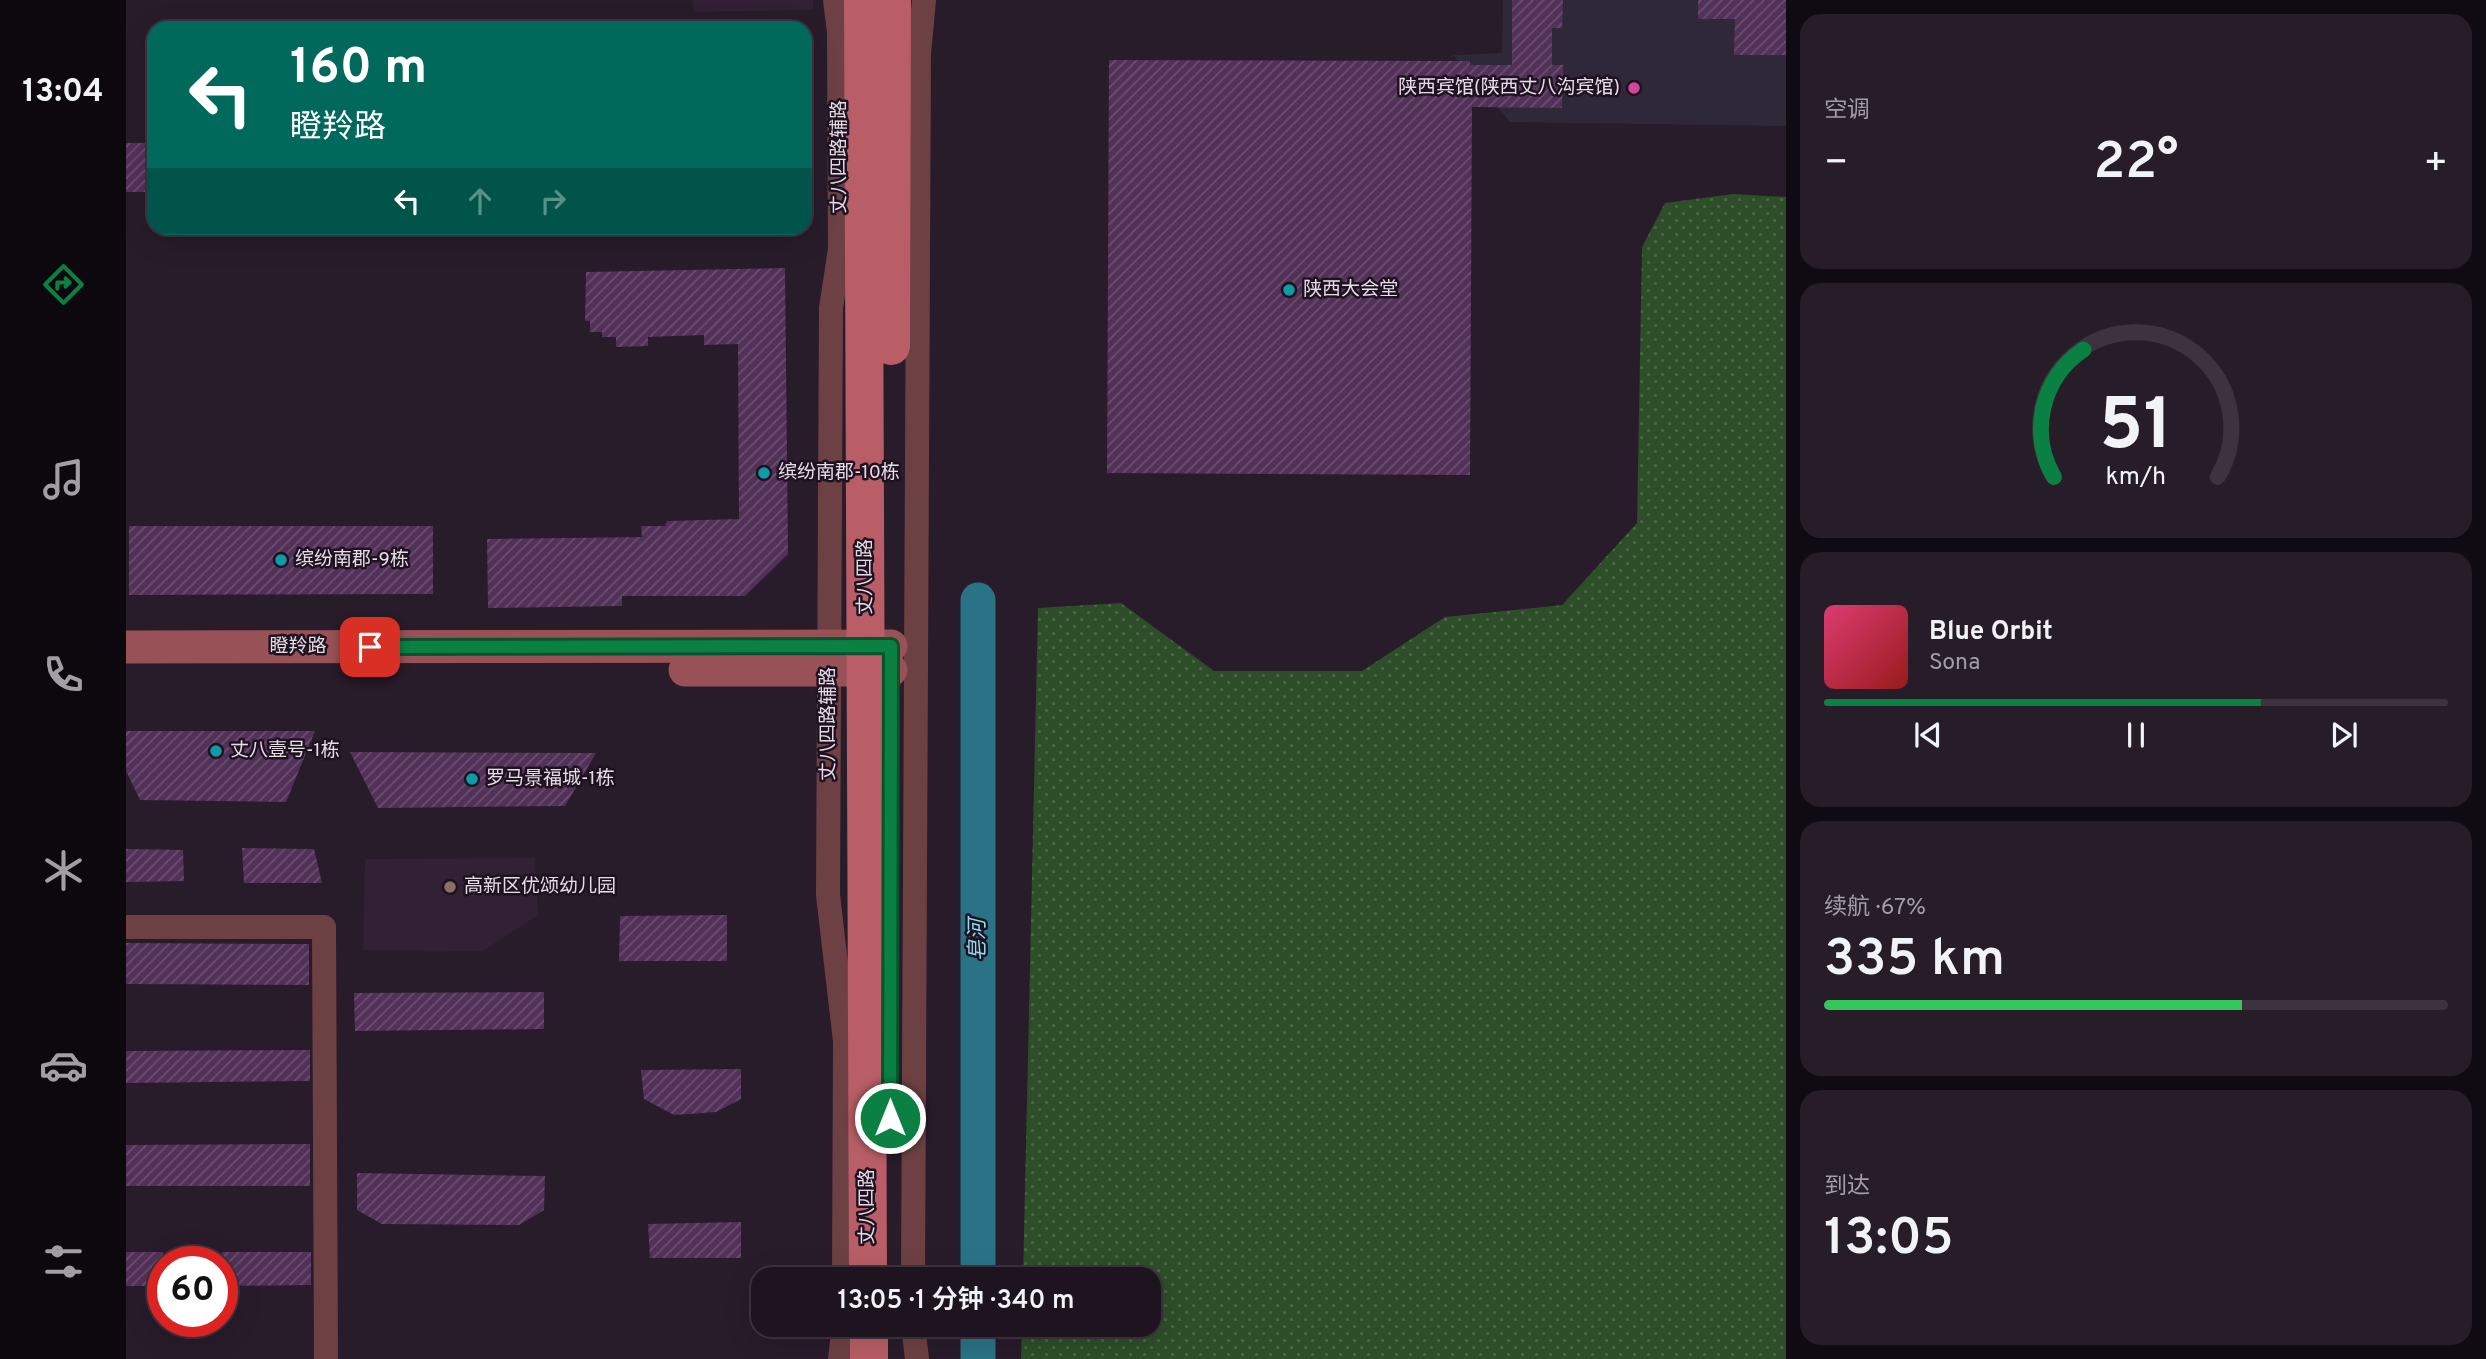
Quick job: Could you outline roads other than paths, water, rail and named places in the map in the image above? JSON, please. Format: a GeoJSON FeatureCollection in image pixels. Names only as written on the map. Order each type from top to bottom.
{"type":"FeatureCollection","features":[{"type":"Feature","properties":{"kind":"main road","name":"丈八四路"},"geometry":{"type":"LineString","coordinates":[[863,0],[862,658],[869,1267]]}},
{"type":"Feature","properties":{"kind":"main road","name":"丈八四路"},"geometry":{"type":"LineString","coordinates":[[888,1267],[862,658],[892,0]]}},
{"type":"Feature","properties":{"kind":"main road"},"geometry":{"type":"LineString","coordinates":[[869,1337],[869,1359]]}},
{"type":"Feature","properties":{"kind":"main road"},"geometry":{"type":"LineString","coordinates":[[889,1337],[889,1359]]}},
{"type":"Feature","properties":{"kind":"street","name":"丈八四路辅路"},"geometry":{"type":"LineString","coordinates":[[835,0],[839,32],[840,250],[831,308],[862,658],[828,895],[845,1041],[844,1267]]}},
{"type":"Feature","properties":{"kind":"street"},"geometry":{"type":"LineString","coordinates":[[913,1267],[919,54],[924,0]]}},
{"type":"Feature","properties":{"kind":"street","name":"瞪羚路"},"geometry":{"type":"LineString","coordinates":[[126,648],[862,658]]}},
{"type":"Feature","properties":{"kind":"street","name":"瞪羚路"},"geometry":{"type":"LineString","coordinates":[[126,670],[862,658]]}},
{"type":"Feature","properties":{"kind":"street"},"geometry":{"type":"LineString","coordinates":[[126,927],[324,927],[326,1359]]}},
{"type":"Feature","properties":{"kind":"street"},"geometry":{"type":"LineString","coordinates":[[840,1359],[843,1337]]}},
{"type":"Feature","properties":{"kind":"street"},"geometry":{"type":"LineString","coordinates":[[914,1337],[917,1359]]}},
{"type":"Feature","properties":{"kind":"waterway","name":"皂河"},"geometry":{"type":"LineString","coordinates":[[978,600],[978,1267]]}},
{"type":"Feature","properties":{"kind":"waterway","name":"皂河"},"geometry":{"type":"LineString","coordinates":[[978,1337],[978,1359]]}},
{"type":"Feature","properties":{"kind":"place","name":"陕西宾馆(陕西丈八沟宾馆)"},"geometry":{"type":"Point","coordinates":[1634,88]}},
{"type":"Feature","properties":{"kind":"place","name":"陕西大会堂"},"geometry":{"type":"Point","coordinates":[1289,290]}},
{"type":"Feature","properties":{"kind":"place","name":"缤纷南郡-10栋"},"geometry":{"type":"Point","coordinates":[764,473]}},
{"type":"Feature","properties":{"kind":"place","name":"缤纷南郡-9栋"},"geometry":{"type":"Point","coordinates":[281,560]}},
{"type":"Feature","properties":{"kind":"place","name":"丈八壹号-1栋"},"geometry":{"type":"Point","coordinates":[216,751]}},
{"type":"Feature","properties":{"kind":"place","name":"罗马景福城-1栋"},"geometry":{"type":"Point","coordinates":[472,779]}},
{"type":"Feature","properties":{"kind":"place","name":"高新区优颂幼儿园"},"geometry":{"type":"Point","coordinates":[450,887]}}]}
